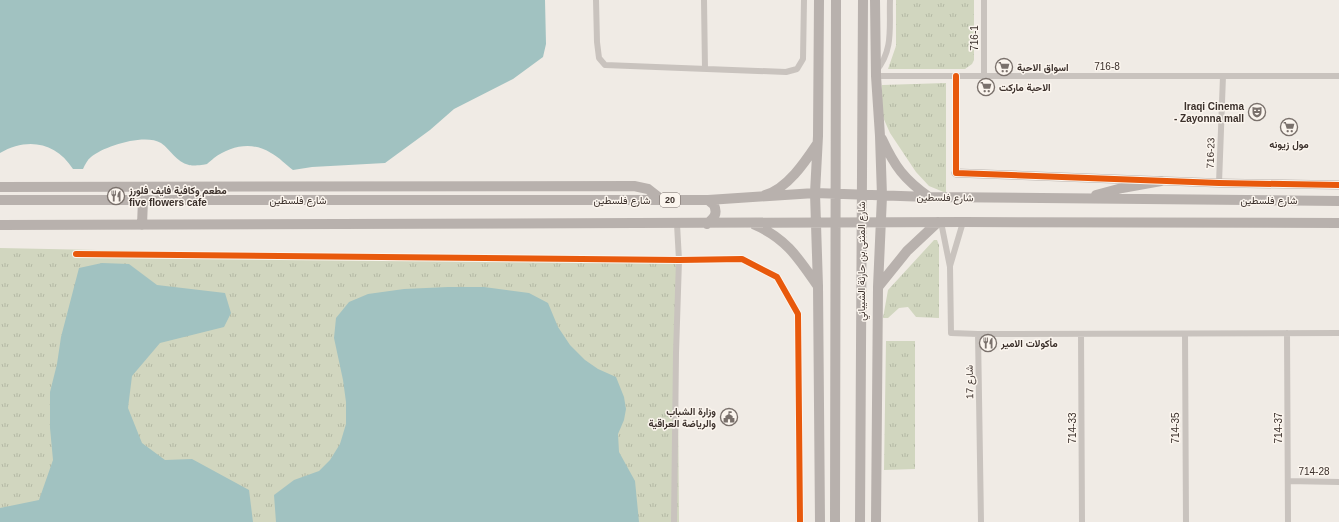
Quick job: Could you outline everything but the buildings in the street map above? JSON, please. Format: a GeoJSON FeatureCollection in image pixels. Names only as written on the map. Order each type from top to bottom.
{"type":"FeatureCollection","features":[{"type":"Feature","properties":{"kind":"main road"},"geometry":{"type":"LineString","coordinates":[[819,0],[815,193],[818,286],[820,522]]}},
{"type":"Feature","properties":{"kind":"main road"},"geometry":{"type":"LineString","coordinates":[[835,522],[836,0]]}},
{"type":"Feature","properties":{"kind":"main road","name":"شارع المثنى بن حارثة الشيباني"},"geometry":{"type":"LineString","coordinates":[[860,522],[862,0]]}},
{"type":"Feature","properties":{"kind":"main road"},"geometry":{"type":"LineString","coordinates":[[875,0],[876,73],[882,196],[878,287],[876,522]]}},
{"type":"Feature","properties":{"kind":"main road"},"geometry":{"type":"LineString","coordinates":[[880,136],[890,158],[905,178],[929,197]]}},
{"type":"Feature","properties":{"kind":"main road"},"geometry":{"type":"LineString","coordinates":[[754,198],[769,194],[780,187],[801,166],[817,144]]}},
{"type":"Feature","properties":{"kind":"main road"},"geometry":{"type":"LineString","coordinates":[[1084,198],[1122,188],[1161,181]]}},
{"type":"Feature","properties":{"kind":"main road"},"geometry":{"type":"LineString","coordinates":[[419,200],[442,186]]}},
{"type":"Feature","properties":{"kind":"main road"},"geometry":{"type":"LineString","coordinates":[[0,187],[634,186],[648,189],[662,200]]}},
{"type":"Feature","properties":{"kind":"main road","name":"شارع فلسطين"},"geometry":{"type":"LineString","coordinates":[[0,200],[708,200],[815,193],[929,197],[1339,201]]}},
{"type":"Feature","properties":{"kind":"main road"},"geometry":{"type":"LineString","coordinates":[[142,225],[143,200]]}},
{"type":"Feature","properties":{"kind":"main road"},"geometry":{"type":"LineString","coordinates":[[707,224],[714,218],[715,213],[714,205],[708,200]]}},
{"type":"Feature","properties":{"kind":"main road"},"geometry":{"type":"LineString","coordinates":[[878,287],[907,251],[939,222]]}},
{"type":"Feature","properties":{"kind":"main road"},"geometry":{"type":"LineString","coordinates":[[0,225],[751,224],[939,222],[1339,223]]}},
{"type":"Feature","properties":{"kind":"main road"},"geometry":{"type":"LineString","coordinates":[[751,224],[766,230],[791,249],[818,286]]}},
{"type":"Feature","properties":{"kind":"street"},"geometry":{"type":"LineString","coordinates":[[596,0],[596,42],[599,58],[605,65],[786,72],[797,69],[803,59],[804,0]]}},
{"type":"Feature","properties":{"kind":"street"},"geometry":{"type":"LineString","coordinates":[[704,0],[705,69]]}},
{"type":"Feature","properties":{"kind":"street"},"geometry":{"type":"LineString","coordinates":[[876,73],[882,64],[889,46],[890,0]]}},
{"type":"Feature","properties":{"kind":"street","name":"716-1"},"geometry":{"type":"LineString","coordinates":[[984,0],[984,76]]}},
{"type":"Feature","properties":{"kind":"street","name":"716-8"},"geometry":{"type":"LineString","coordinates":[[876,73],[956,76],[1339,76]]}},
{"type":"Feature","properties":{"kind":"street"},"geometry":{"type":"LineString","coordinates":[[956,76],[956,173],[1220,183],[1339,185]]}},
{"type":"Feature","properties":{"kind":"street","name":"716-23"},"geometry":{"type":"LineString","coordinates":[[1220,183],[1223,76]]}},
{"type":"Feature","properties":{"kind":"street"},"geometry":{"type":"LineString","coordinates":[[939,222],[950,267],[951,333],[1339,333]]}},
{"type":"Feature","properties":{"kind":"street"},"geometry":{"type":"LineString","coordinates":[[950,267],[962,222]]}},
{"type":"Feature","properties":{"kind":"street"},"geometry":{"type":"LineString","coordinates":[[674,522],[676,352],[679,260],[677,224]]}},
{"type":"Feature","properties":{"kind":"street"},"geometry":{"type":"LineString","coordinates":[[76,254],[679,260],[742,259],[777,277],[798,314],[800,522]]}},
{"type":"Feature","properties":{"kind":"street","name":"714-37"},"geometry":{"type":"LineString","coordinates":[[1287,333],[1288,522]]}},
{"type":"Feature","properties":{"kind":"street","name":"شارع 17"},"geometry":{"type":"LineString","coordinates":[[978,334],[982,522]]}},
{"type":"Feature","properties":{"kind":"street","name":"714-33"},"geometry":{"type":"LineString","coordinates":[[1081,334],[1082,522]]}},
{"type":"Feature","properties":{"kind":"street","name":"714-35"},"geometry":{"type":"LineString","coordinates":[[1185,334],[1186,522]]}},
{"type":"Feature","properties":{"kind":"street","name":"714-28"},"geometry":{"type":"LineString","coordinates":[[1288,481],[1339,482]]}},
{"type":"Feature","properties":{"kind":"green space"},"geometry":{"type":"Polygon","coordinates":[[[896,0],[974,0],[974,60],[972,64],[965,69],[888,69],[896,46],[896,0]]]}},
{"type":"Feature","properties":{"kind":"green space"},"geometry":{"type":"Polygon","coordinates":[[[946,83],[946,193],[929,186],[916,172],[890,133],[882,115],[882,85],[946,83]]]}},
{"type":"Feature","properties":{"kind":"green space"},"geometry":{"type":"Polygon","coordinates":[[[934,240],[937,240],[939,245],[939,318],[916,317],[908,307],[899,308],[888,318],[883,318],[888,290],[934,240]]]}},
{"type":"Feature","properties":{"kind":"green space"},"geometry":{"type":"Polygon","coordinates":[[[0,248],[677,262],[679,522],[0,522],[0,248]]]}},
{"type":"Feature","properties":{"kind":"green space"},"geometry":{"type":"Polygon","coordinates":[[[886,341],[915,341],[915,469],[884,470],[886,341]]]}},
{"type":"Feature","properties":{"kind":"water"},"geometry":{"type":"Polygon","coordinates":[[[0,0],[545,0],[546,44],[543,57],[513,79],[454,109],[430,130],[385,163],[312,167],[293,170],[264,149],[242,146],[227,150],[207,164],[191,165],[177,159],[161,143],[154,140],[145,139],[125,142],[105,149],[90,158],[83,169],[73,169],[58,153],[50,148],[40,145],[20,145],[0,153],[0,0]]]}},
{"type":"Feature","properties":{"kind":"water"},"geometry":{"type":"Polygon","coordinates":[[[102,263],[129,264],[157,285],[225,293],[231,313],[224,327],[160,343],[132,376],[128,408],[142,443],[165,460],[192,459],[249,490],[253,522],[0,522],[0,508],[39,500],[53,460],[50,428],[50,392],[57,364],[61,337],[79,268],[102,263]]]}},
{"type":"Feature","properties":{"kind":"water"},"geometry":{"type":"Polygon","coordinates":[[[484,287],[529,293],[548,303],[558,327],[570,345],[585,360],[598,369],[616,377],[624,397],[626,409],[624,420],[618,434],[619,452],[635,481],[639,522],[276,522],[274,495],[294,480],[319,471],[330,460],[340,444],[346,424],[346,402],[343,380],[334,338],[336,318],[349,302],[368,294],[404,289],[484,287]]]}},
{"type":"Feature","properties":{"kind":"cycle path"},"geometry":{"type":"LineString","coordinates":[[956,76],[956,173],[1219,183],[1339,185]]}},
{"type":"Feature","properties":{"kind":"cycle path"},"geometry":{"type":"LineString","coordinates":[[76,254],[679,260],[742,259],[777,277],[798,314],[800,522]]}},
{"type":"Feature","properties":{"kind":"place","name":"اسواق الاحبة"},"geometry":{"type":"Point","coordinates":[1004,67]}},
{"type":"Feature","properties":{"kind":"place","name":"الاحبة ماركت"},"geometry":{"type":"Point","coordinates":[986,87]}},
{"type":"Feature","properties":{"kind":"place","name":"Iraqi Cinema - Zayonna mall"},"geometry":{"type":"Point","coordinates":[1257,112]}},
{"type":"Feature","properties":{"kind":"place","name":"مول زيونه"},"geometry":{"type":"Point","coordinates":[1289,127]}},
{"type":"Feature","properties":{"kind":"place","name":"مطعم وكافية فايف فلورز five flowers cafe"},"geometry":{"type":"Point","coordinates":[116,196]}},
{"type":"Feature","properties":{"kind":"place","name":"مأكولات الامير"},"geometry":{"type":"Point","coordinates":[988,343]}},
{"type":"Feature","properties":{"kind":"place","name":"وزارة الشباب والرياضة العراقية"},"geometry":{"type":"Point","coordinates":[729,417]}}]}
